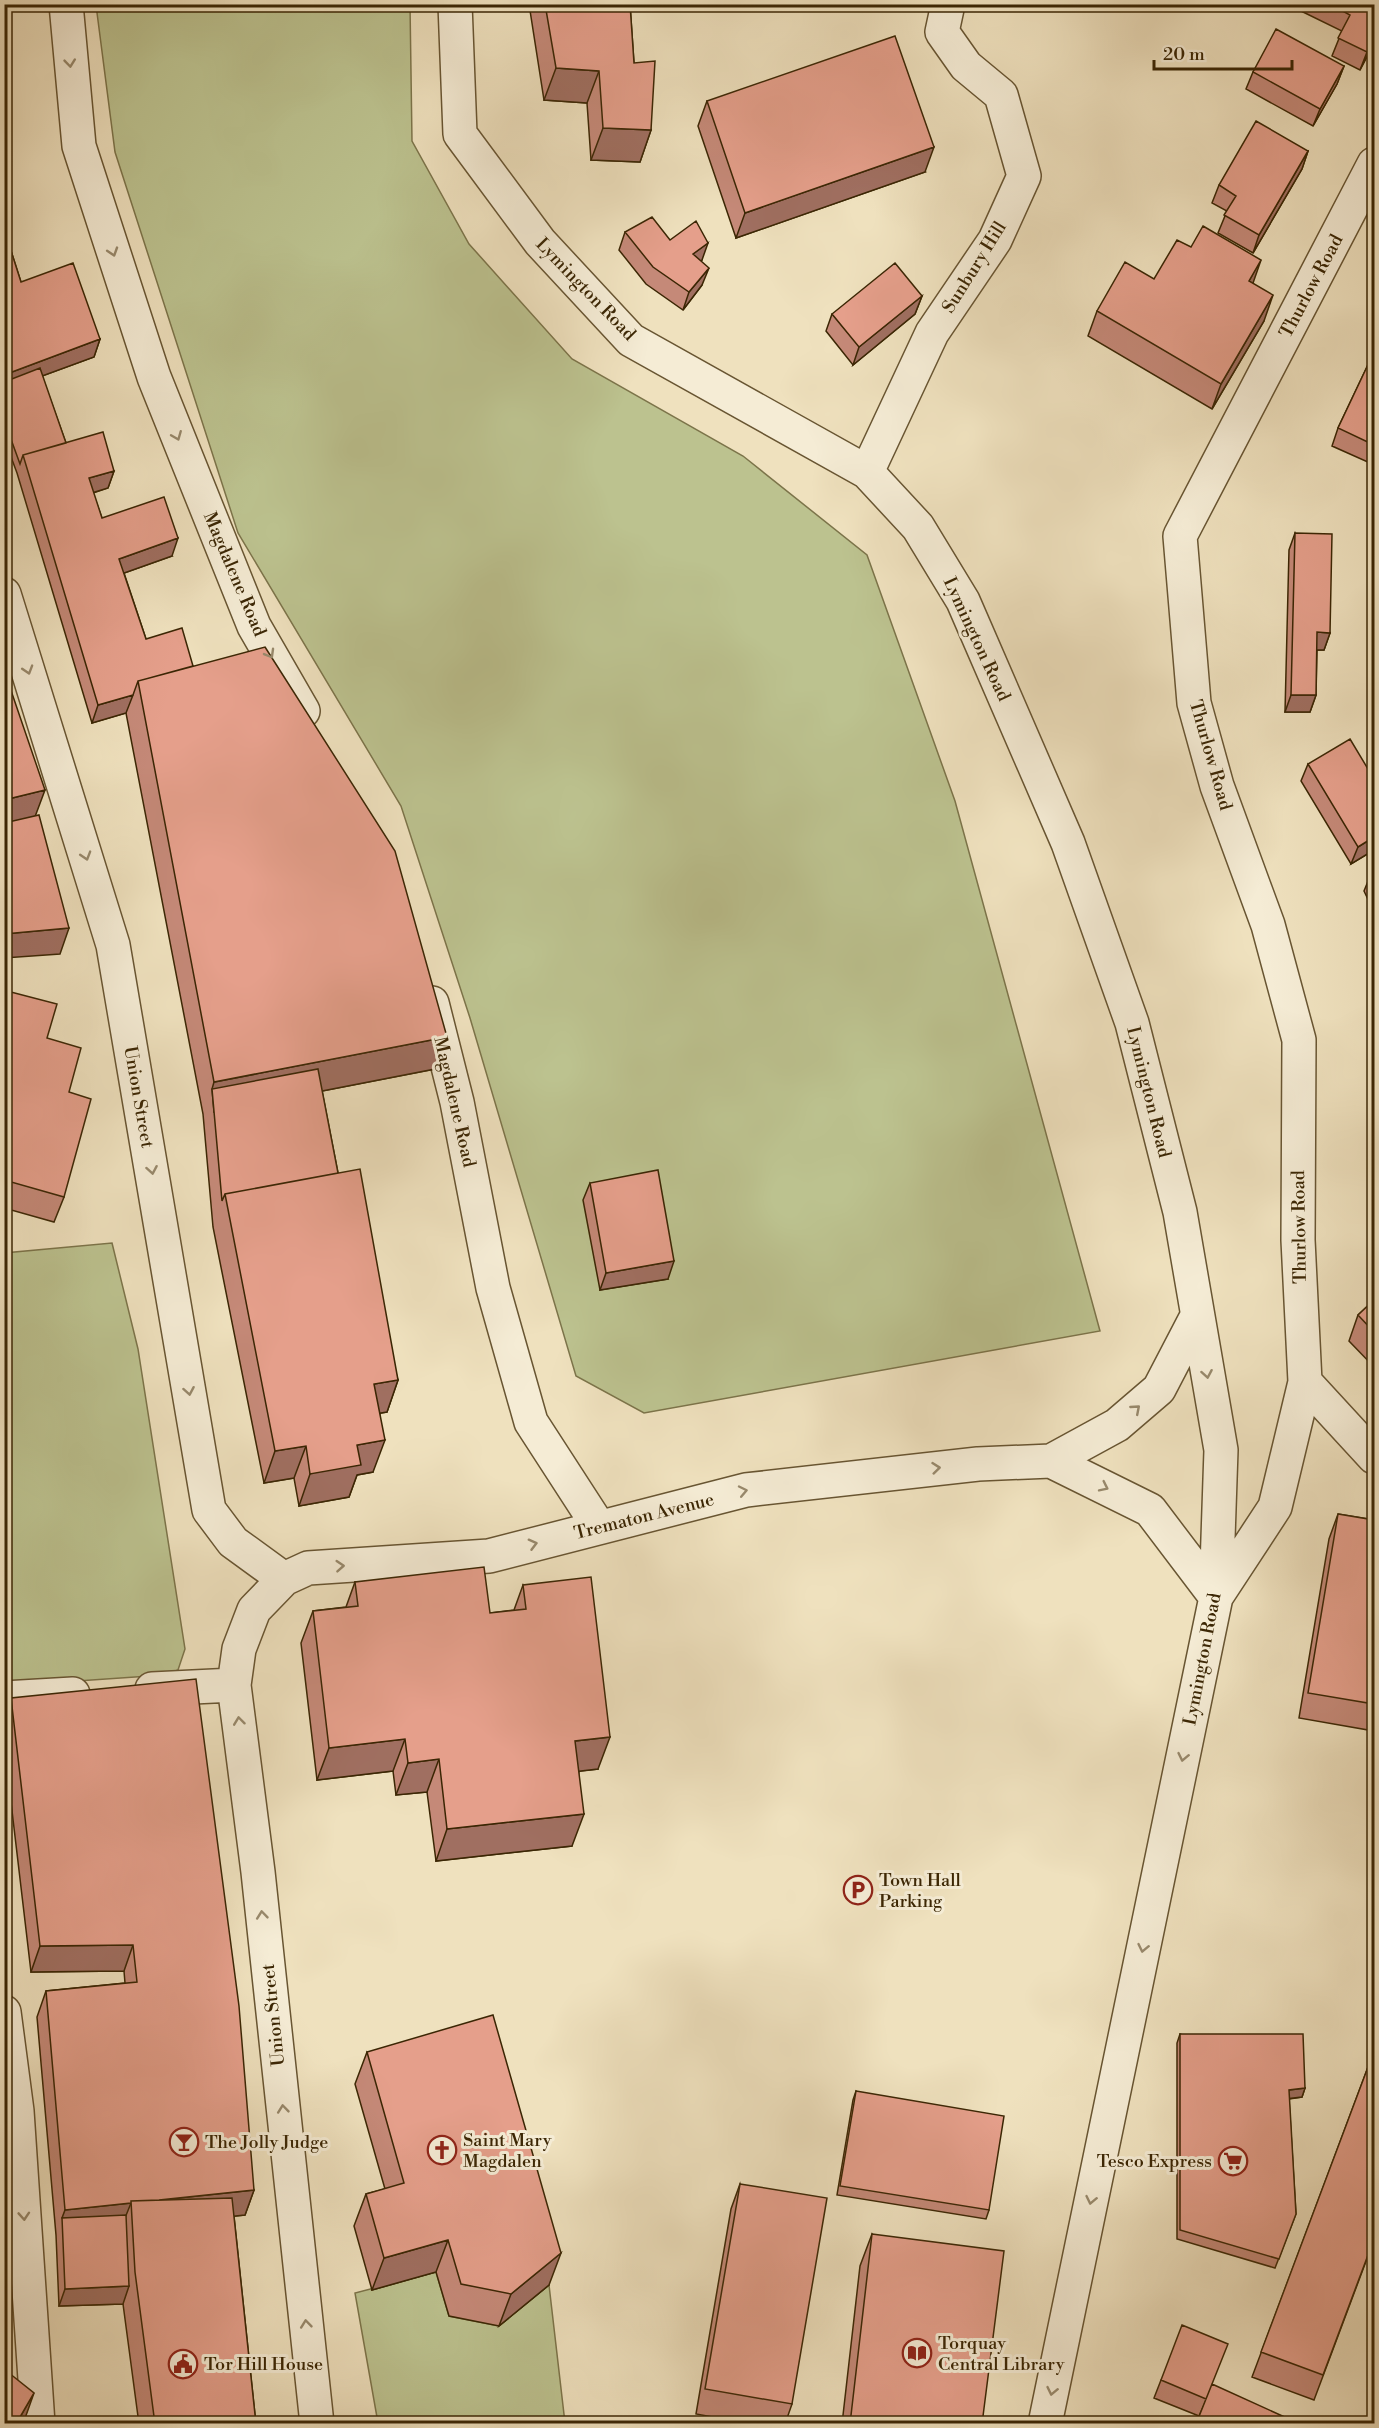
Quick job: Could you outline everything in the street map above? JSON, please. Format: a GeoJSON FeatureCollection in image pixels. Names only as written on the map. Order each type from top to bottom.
{"type":"FeatureCollection","features":[{"type":"Feature","properties":{"kind":"street","name":"Magdalene Road"},"geometry":{"type":"LineString","coordinates":[[66,4],[79,146],[154,377],[254,626],[318,736]]}},
{"type":"Feature","properties":{"kind":"street","name":"Lymington Road"},"geometry":{"type":"LineString","coordinates":[[455,4],[460,134],[540,242],[631,340],[867,472],[918,527],[963,601],[1068,843],[1132,1023],[1180,1212],[1221,1450],[1216,1597],[1045,2424]]}},
{"type":"Feature","properties":{"kind":"street","name":"Sunbury Hill"},"geometry":{"type":"LineString","coordinates":[[867,472],[932,333],[995,240],[1024,177],[1001,95],[966,66],[942,32],[948,4]]}},
{"type":"Feature","properties":{"kind":"street","name":"Thurlow Road"},"geometry":{"type":"LineString","coordinates":[[1216,1597],[1275,1508],[1305,1382],[1298,1240],[1299,1040],[1268,925],[1217,786],[1194,703],[1180,536],[1374,164]]}},
{"type":"Feature","properties":{"kind":"street","name":"Union Street"},"geometry":{"type":"LineString","coordinates":[[4,594],[113,945],[209,1510],[233,1542],[284,1579]]}},
{"type":"Feature","properties":{"kind":"street","name":"Magdalene Road"},"geometry":{"type":"LineString","coordinates":[[425,975],[457,1102],[493,1288],[531,1422],[599,1527]]}},
{"type":"Feature","properties":{"kind":"street","name":"Trematon Avenue"},"geometry":{"type":"LineString","coordinates":[[254,1610],[284,1579],[308,1568],[489,1556],[746,1490],[978,1464],[1051,1461],[1117,1425],[1159,1389],[1197,1316]]}},
{"type":"Feature","properties":{"kind":"street"},"geometry":{"type":"LineString","coordinates":[[1305,1382],[1374,1457]]}},
{"type":"Feature","properties":{"kind":"street","name":"Trematon Avenue"},"geometry":{"type":"LineString","coordinates":[[1051,1461],[1150,1510],[1216,1597]]}},
{"type":"Feature","properties":{"kind":"street","name":"Union Street"},"geometry":{"type":"LineString","coordinates":[[254,1610],[239,1649],[234,1685],[258,1872],[317,2424]]}},
{"type":"Feature","properties":{"kind":"street"},"geometry":{"type":"LineString","coordinates":[[4,1698],[234,1685]]}},
{"type":"Feature","properties":{"kind":"street"},"geometry":{"type":"LineString","coordinates":[[4,2012],[17,2111],[38,2424]]}},
{"type":"Feature","properties":{"kind":"green space"},"geometry":{"type":"Polygon","coordinates":[[[96,5],[410,5],[412,141],[469,244],[572,359],[743,456],[867,555],[955,801],[1100,1331],[644,1413],[576,1376],[470,1018],[401,806],[238,533],[115,152],[96,5]]]}},
{"type":"Feature","properties":{"kind":"green space"},"geometry":{"type":"Polygon","coordinates":[[[112,1243],[138,1349],[185,1649],[178,1670],[164,1675],[5,1686],[4,1253],[112,1243]]]}},
{"type":"Feature","properties":{"kind":"green space"},"geometry":{"type":"Polygon","coordinates":[[[436,2272],[449,2316],[499,2326],[549,2285],[565,2423],[378,2423],[355,2293],[436,2272]]]}},
{"type":"Feature","properties":{"kind":"building"},"geometry":{"type":"Polygon","coordinates":[[[545,4],[630,4],[634,63],[655,61],[651,130],[603,128],[599,71],[556,68],[545,4]]]}},
{"type":"Feature","properties":{"kind":"building"},"geometry":{"type":"Polygon","coordinates":[[[1330,4],[1374,4],[1374,37],[1367,52],[1338,38],[1350,15],[1330,4]]]}},
{"type":"Feature","properties":{"kind":"building"},"geometry":{"type":"Polygon","coordinates":[[[1276,29],[1344,66],[1320,109],[1253,72],[1276,29]]]}},
{"type":"Feature","properties":{"kind":"building"},"geometry":{"type":"Polygon","coordinates":[[[895,36],[934,147],[745,213],[707,101],[895,36]]]}},
{"type":"Feature","properties":{"kind":"building"},"geometry":{"type":"Polygon","coordinates":[[[1256,121],[1308,151],[1259,235],[1224,215],[1236,196],[1219,185],[1256,121]]]}},
{"type":"Feature","properties":{"kind":"building"},"geometry":{"type":"Polygon","coordinates":[[[4,141],[11,162],[4,164],[4,141]]]}},
{"type":"Feature","properties":{"kind":"building"},"geometry":{"type":"Polygon","coordinates":[[[652,217],[670,240],[696,221],[708,243],[693,254],[709,268],[689,292],[653,267],[625,232],[652,217]]]}},
{"type":"Feature","properties":{"kind":"building"},"geometry":{"type":"Polygon","coordinates":[[[1203,226],[1261,260],[1249,281],[1273,295],[1221,384],[1097,311],[1125,262],[1154,279],[1177,240],[1191,247],[1203,226]]]}},
{"type":"Feature","properties":{"kind":"building"},"geometry":{"type":"Polygon","coordinates":[[[4,229],[21,282],[73,263],[100,339],[4,375],[4,229]]]}},
{"type":"Feature","properties":{"kind":"building"},"geometry":{"type":"Polygon","coordinates":[[[895,263],[922,296],[859,347],[832,314],[895,263]]]}},
{"type":"Feature","properties":{"kind":"building"},"geometry":{"type":"Polygon","coordinates":[[[1374,352],[1374,445],[1338,428],[1374,352]]]}},
{"type":"Feature","properties":{"kind":"building"},"geometry":{"type":"Polygon","coordinates":[[[40,368],[66,443],[23,455],[20,464],[4,420],[4,382],[40,368]]]}},
{"type":"Feature","properties":{"kind":"building"},"geometry":{"type":"Polygon","coordinates":[[[103,432],[114,471],[89,478],[102,518],[164,497],[178,538],[119,559],[146,639],[182,628],[193,666],[138,681],[133,695],[98,705],[23,455],[103,432]]]}},
{"type":"Feature","properties":{"kind":"building"},"geometry":{"type":"Polygon","coordinates":[[[1295,533],[1332,534],[1330,633],[1317,632],[1316,695],[1291,695],[1295,533]]]}},
{"type":"Feature","properties":{"kind":"building"},"geometry":{"type":"Polygon","coordinates":[[[265,647],[395,851],[447,1037],[214,1082],[138,681],[265,647]]]}},
{"type":"Feature","properties":{"kind":"building"},"geometry":{"type":"Polygon","coordinates":[[[4,670],[45,790],[4,800],[4,670]]]}},
{"type":"Feature","properties":{"kind":"building"},"geometry":{"type":"Polygon","coordinates":[[[1350,739],[1374,779],[1374,837],[1358,847],[1308,764],[1350,739]]]}},
{"type":"Feature","properties":{"kind":"building"},"geometry":{"type":"Polygon","coordinates":[[[39,815],[69,928],[4,934],[4,823],[39,815]]]}},
{"type":"Feature","properties":{"kind":"building"},"geometry":{"type":"Polygon","coordinates":[[[7,991],[57,1004],[47,1038],[81,1048],[69,1092],[91,1099],[64,1197],[4,1180],[4,1002],[7,991]]]}},
{"type":"Feature","properties":{"kind":"building"},"geometry":{"type":"Polygon","coordinates":[[[318,1069],[338,1173],[225,1194],[222,1201],[212,1089],[318,1069]]]}},
{"type":"Feature","properties":{"kind":"building"},"geometry":{"type":"Polygon","coordinates":[[[360,1169],[398,1380],[374,1384],[385,1440],[357,1445],[361,1465],[310,1474],[306,1446],[275,1451],[225,1194],[360,1169]]]}},
{"type":"Feature","properties":{"kind":"building"},"geometry":{"type":"Polygon","coordinates":[[[658,1170],[674,1261],[606,1273],[590,1183],[658,1170]]]}},
{"type":"Feature","properties":{"kind":"building"},"geometry":{"type":"Polygon","coordinates":[[[1374,1300],[1374,1332],[1358,1315],[1374,1300]]]}},
{"type":"Feature","properties":{"kind":"building"},"geometry":{"type":"Polygon","coordinates":[[[1338,1514],[1374,1520],[1374,1704],[1308,1693],[1338,1514]]]}},
{"type":"Feature","properties":{"kind":"building"},"geometry":{"type":"Polygon","coordinates":[[[484,1567],[490,1613],[526,1609],[523,1585],[591,1577],[610,1737],[575,1741],[584,1814],[447,1829],[439,1759],[408,1763],[405,1739],[329,1748],[313,1611],[358,1606],[355,1582],[484,1567]]]}},
{"type":"Feature","properties":{"kind":"building"},"geometry":{"type":"Polygon","coordinates":[[[196,1679],[239,2006],[254,2190],[131,2201],[131,2203],[65,2210],[46,1991],[137,1982],[133,1945],[40,1946],[11,1698],[196,1679]]]}},
{"type":"Feature","properties":{"kind":"building","name":"Saint Mary Magdalen"},"geometry":{"type":"Polygon","coordinates":[[[493,2015],[561,2253],[511,2294],[461,2284],[448,2240],[384,2258],[366,2194],[404,2183],[367,2052],[493,2015]]]}},
{"type":"Feature","properties":{"kind":"building","name":"Tesco Express"},"geometry":{"type":"Polygon","coordinates":[[[1180,2034],[1303,2034],[1305,2088],[1289,2090],[1296,2214],[1279,2259],[1180,2230],[1180,2034]]]}},
{"type":"Feature","properties":{"kind":"building"},"geometry":{"type":"Polygon","coordinates":[[[1374,2051],[1374,2239],[1323,2375],[1261,2352],[1374,2051]]]}},
{"type":"Feature","properties":{"kind":"building"},"geometry":{"type":"Polygon","coordinates":[[[856,2091],[1004,2116],[989,2210],[840,2186],[856,2091]]]}},
{"type":"Feature","properties":{"kind":"building"},"geometry":{"type":"Polygon","coordinates":[[[740,2184],[827,2198],[792,2404],[705,2389],[740,2184]]]}},
{"type":"Feature","properties":{"kind":"building","name":"Tor Hill House"},"geometry":{"type":"Polygon","coordinates":[[[232,2198],[256,2424],[155,2424],[135,2272],[131,2201],[232,2198]]]}},
{"type":"Feature","properties":{"kind":"building"},"geometry":{"type":"Polygon","coordinates":[[[126,2215],[129,2286],[65,2289],[62,2218],[126,2215]]]}},
{"type":"Feature","properties":{"kind":"building","name":"Torquay Central Library"},"geometry":{"type":"Polygon","coordinates":[[[872,2234],[1004,2251],[982,2424],[850,2424],[872,2234]]]}},
{"type":"Feature","properties":{"kind":"building"},"geometry":{"type":"Polygon","coordinates":[[[1182,2325],[1228,2344],[1206,2399],[1161,2380],[1182,2325]]]}},
{"type":"Feature","properties":{"kind":"building"},"geometry":{"type":"Polygon","coordinates":[[[4,2369],[34,2393],[16,2424],[4,2424],[4,2369]]]}},
{"type":"Feature","properties":{"kind":"building"},"geometry":{"type":"Polygon","coordinates":[[[1212,2384],[1300,2424],[1196,2424],[1212,2384]]]}},
{"type":"Feature","properties":{"kind":"place","name":"Town Hall Parking"},"geometry":{"type":"Point","coordinates":[858,1890]}},
{"type":"Feature","properties":{"kind":"place","name":"The Jolly Judge"},"geometry":{"type":"Point","coordinates":[184,2142]}},
{"type":"Feature","properties":{"kind":"place","name":"Saint Mary Magdalen"},"geometry":{"type":"Point","coordinates":[442,2150]}},
{"type":"Feature","properties":{"kind":"place","name":"Tesco Express"},"geometry":{"type":"Point","coordinates":[1233,2161]}},
{"type":"Feature","properties":{"kind":"place","name":"Torquay Central Library"},"geometry":{"type":"Point","coordinates":[917,2353]}},
{"type":"Feature","properties":{"kind":"place","name":"Tor Hill House"},"geometry":{"type":"Point","coordinates":[183,2364]}}]}
